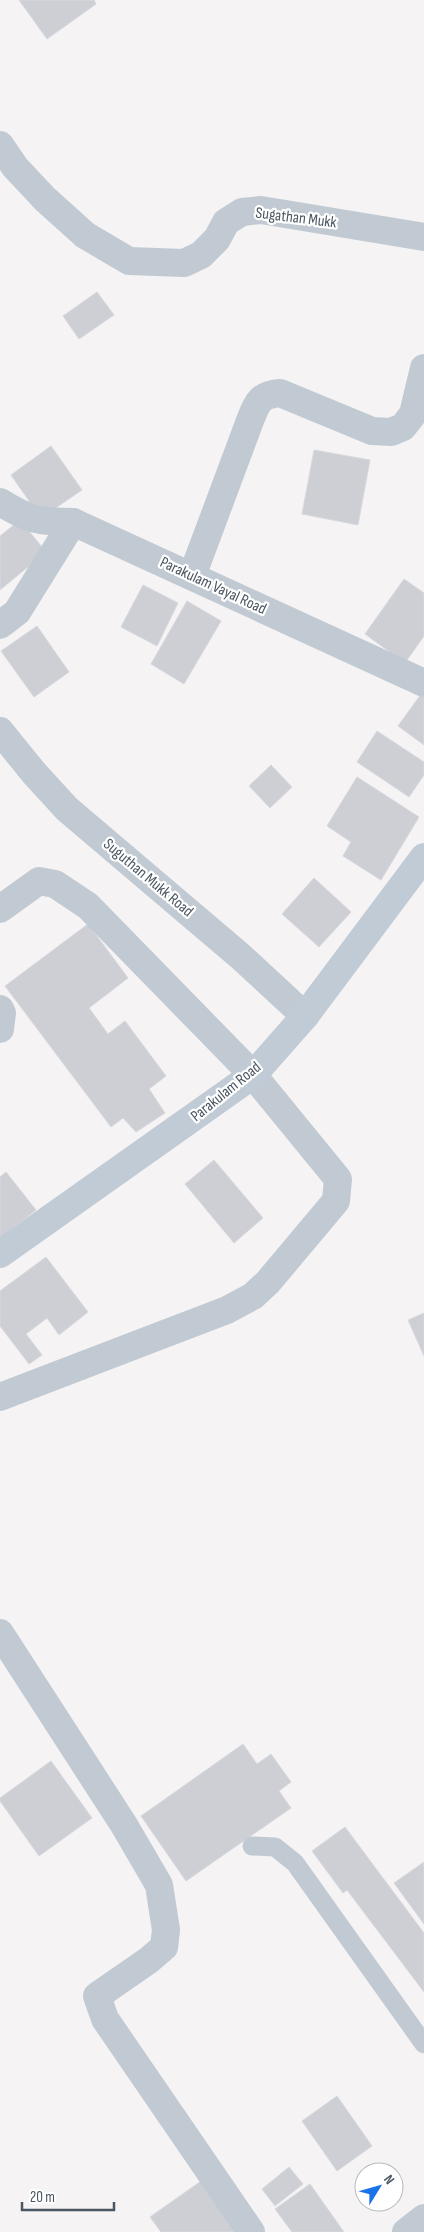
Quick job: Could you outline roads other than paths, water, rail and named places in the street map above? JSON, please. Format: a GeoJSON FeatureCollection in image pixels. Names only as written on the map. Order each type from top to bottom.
{"type":"FeatureCollection","features":[{"type":"Feature","properties":{"kind":"street","name":"Sugathan Mukk"},"geometry":{"type":"LineString","coordinates":[[5,164],[84,235],[129,261],[184,263],[202,255],[217,239],[226,222],[242,212],[261,210],[424,237]]}},
{"type":"Feature","properties":{"kind":"street"},"geometry":{"type":"LineString","coordinates":[[192,576],[257,403],[266,394],[280,393],[372,431],[391,432],[403,427],[413,414],[424,368]]}},
{"type":"Feature","properties":{"kind":"street","name":"Parakulam Vayal Road"},"geometry":{"type":"LineString","coordinates":[[0,502],[15,512],[42,522],[73,522],[424,683]]}},
{"type":"Feature","properties":{"kind":"street"},"geometry":{"type":"LineString","coordinates":[[0,625],[17,612],[73,522]]}},
{"type":"Feature","properties":{"kind":"street","name":"Suguthan Mukk Road"},"geometry":{"type":"LineString","coordinates":[[0,730],[34,773],[67,809],[240,956],[305,1016]]}},
{"type":"Feature","properties":{"kind":"street","name":"Parakulam Road"},"geometry":{"type":"LineString","coordinates":[[0,1254],[253,1076],[305,1016],[424,857]]}},
{"type":"Feature","properties":{"kind":"street"},"geometry":{"type":"LineString","coordinates":[[0,909],[39,881],[55,884],[88,906],[253,1076],[338,1179],[336,1201],[268,1282],[252,1296],[227,1310],[0,1397]]}},
{"type":"Feature","properties":{"kind":"street"},"geometry":{"type":"LineString","coordinates":[[0,1010],[2,1013],[0,1029]]}},
{"type":"Feature","properties":{"kind":"street"},"geometry":{"type":"LineString","coordinates":[[0,1633],[124,1825],[159,1885],[166,1930],[164,1947],[149,1960],[97,1996],[106,2018],[252,2232]]}},
{"type":"Feature","properties":{"kind":"street"},"geometry":{"type":"LineString","coordinates":[[406,2232],[424,2218]]}},
{"type":"Feature","properties":{"kind":"lane"},"geometry":{"type":"LineString","coordinates":[[252,1846],[275,1847],[295,1863],[424,2044]]}}]}
